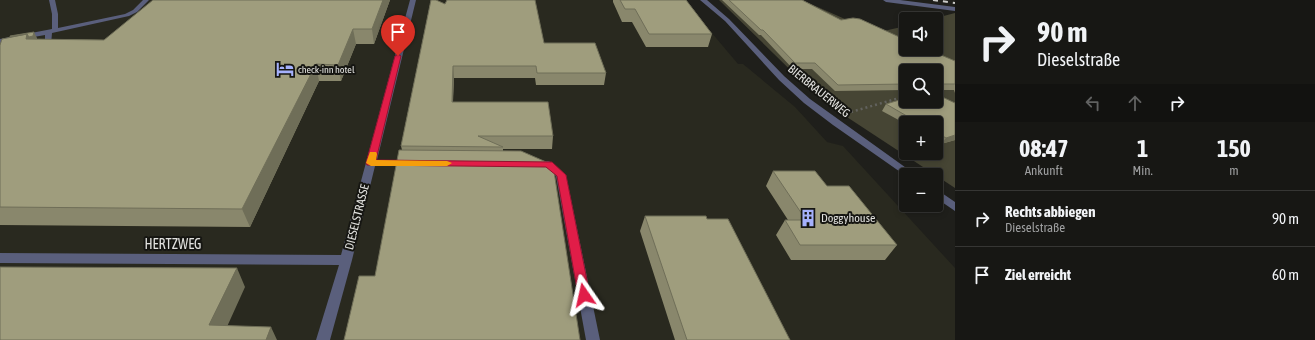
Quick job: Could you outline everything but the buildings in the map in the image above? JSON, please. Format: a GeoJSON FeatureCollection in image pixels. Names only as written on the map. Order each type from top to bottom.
{"type":"FeatureCollection","features":[{"type":"Feature","properties":{"kind":"street"},"geometry":{"type":"LineString","coordinates":[[32,46],[48,43],[55,14],[52,0]]}},
{"type":"Feature","properties":{"kind":"street"},"geometry":{"type":"LineString","coordinates":[[0,40],[52,31],[126,15],[135,11],[146,0]]}},
{"type":"Feature","properties":{"kind":"street","name":"DIESELSTRASSE"},"geometry":{"type":"LineString","coordinates":[[323,340],[346,260],[412,0]]}},
{"type":"Feature","properties":{"kind":"street","name":"BIERBRAUERWEG"},"geometry":{"type":"LineString","coordinates":[[703,0],[723,16],[783,80],[804,99],[902,168]]}},
{"type":"Feature","properties":{"kind":"street"},"geometry":{"type":"LineString","coordinates":[[886,0],[955,9]]}},
{"type":"Feature","properties":{"kind":"street"},"geometry":{"type":"LineString","coordinates":[[371,163],[425,163]]}},
{"type":"Feature","properties":{"kind":"street"},"geometry":{"type":"LineString","coordinates":[[533,164],[548,164],[561,175],[593,340]]}},
{"type":"Feature","properties":{"kind":"street"},"geometry":{"type":"LineString","coordinates":[[943,198],[955,206]]}},
{"type":"Feature","properties":{"kind":"street","name":"HERTZWEG"},"geometry":{"type":"LineString","coordinates":[[0,258],[346,260]]}},
{"type":"Feature","properties":{"kind":"path"},"geometry":{"type":"LineString","coordinates":[[830,118],[899,98]]}},
{"type":"Feature","properties":{"kind":"shaded area"},"geometry":{"type":"Polygon","coordinates":[[[0,0],[684,0],[738,64],[743,64],[795,107],[827,142],[843,146],[899,207],[899,212],[904,212],[955,268],[955,340],[0,340],[0,0]]]}},
{"type":"Feature","properties":{"kind":"shaded area"},"geometry":{"type":"Polygon","coordinates":[[[719,0],[802,0],[899,43],[899,56],[924,56],[955,68],[955,188],[943,180],[943,168],[925,168],[912,160],[943,160],[943,116],[899,116],[899,151],[821,100],[719,0]]]}},
{"type":"Feature","properties":{"kind":"shaded area"},"geometry":{"type":"Polygon","coordinates":[[[955,13],[955,65],[934,56],[943,56],[943,16],[955,13]]]}},
{"type":"Feature","properties":{"kind":"shaded area"},"geometry":{"type":"Polygon","coordinates":[[[899,28],[899,41],[879,32],[899,28]]]}},
{"type":"Feature","properties":{"kind":"railway"},"geometry":{"type":"LineString","coordinates":[[933,0],[955,3]]}},
{"type":"Feature","properties":{"kind":"slow traffic"},"geometry":{"type":"LineString","coordinates":[[373,154],[371,163],[447,163]]}},
{"type":"Feature","properties":{"kind":"place","name":"check-inn hotel"},"geometry":{"type":"Point","coordinates":[285,69]}},
{"type":"Feature","properties":{"kind":"place","name":"Doggyhouse"},"geometry":{"type":"Point","coordinates":[808,218]}},
{"type":"Feature","properties":{"kind":"route"},"geometry":{"type":"LineString","coordinates":[[398,56],[371,163],[548,164],[561,175],[584,295]]}}]}
